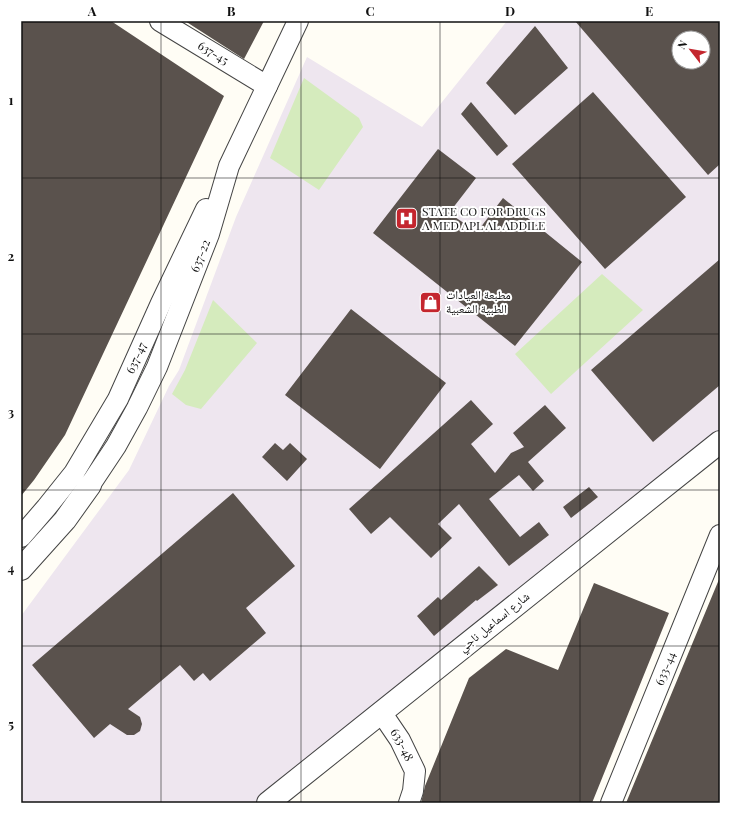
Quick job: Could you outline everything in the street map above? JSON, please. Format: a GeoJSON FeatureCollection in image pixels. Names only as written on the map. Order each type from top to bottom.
{"type":"FeatureCollection","features":[{"type":"Feature","properties":{"kind":"street","name":"637-45"},"geometry":{"type":"LineString","coordinates":[[160,21],[267,86]]}},
{"type":"Feature","properties":{"kind":"street","name":"637-22"},"geometry":{"type":"LineString","coordinates":[[90,485],[116,446],[157,367],[206,241],[229,166],[298,21]]}},
{"type":"Feature","properties":{"kind":"street","name":"637-47"},"geometry":{"type":"LineString","coordinates":[[21,537],[74,472],[118,399],[181,260],[229,166]]}},
{"type":"Feature","properties":{"kind":"street","name":"شارع اسماعيل ناجي"},"geometry":{"type":"LineString","coordinates":[[268,803],[720,442]]}},
{"type":"Feature","properties":{"kind":"street"},"geometry":{"type":"LineString","coordinates":[[21,570],[64,520],[90,485]]}},
{"type":"Feature","properties":{"kind":"street","name":"633-44"},"geometry":{"type":"LineString","coordinates":[[611,803],[720,535]]}},
{"type":"Feature","properties":{"kind":"street","name":"633-48"},"geometry":{"type":"LineString","coordinates":[[382,712],[400,740],[415,771],[413,791],[409,803]]}},
{"type":"Feature","properties":{"kind":"shaded area"},"geometry":{"type":"Polygon","coordinates":[[[507,21],[720,21],[720,432],[255,803],[21,803],[21,616],[129,470],[169,386],[179,370],[236,217],[307,57],[422,127],[507,21]]]}},
{"type":"Feature","properties":{"kind":"green space"},"geometry":{"type":"Polygon","coordinates":[[[304,78],[359,118],[363,127],[319,190],[270,158],[304,78]]]}},
{"type":"Feature","properties":{"kind":"green space"},"geometry":{"type":"Polygon","coordinates":[[[602,274],[643,310],[551,394],[515,354],[602,274]]]}},
{"type":"Feature","properties":{"kind":"green space"},"geometry":{"type":"Polygon","coordinates":[[[213,300],[257,343],[201,409],[186,405],[172,394],[185,370],[213,300]]]}},
{"type":"Feature","properties":{"kind":"building"},"geometry":{"type":"Polygon","coordinates":[[[21,21],[111,21],[224,96],[65,435],[21,496],[21,21]]]}},
{"type":"Feature","properties":{"kind":"building"},"geometry":{"type":"Polygon","coordinates":[[[185,21],[264,21],[244,59],[185,21]]]}},
{"type":"Feature","properties":{"kind":"building"},"geometry":{"type":"Polygon","coordinates":[[[575,21],[720,21],[720,164],[708,175],[575,21]]]}},
{"type":"Feature","properties":{"kind":"building"},"geometry":{"type":"Polygon","coordinates":[[[535,26],[568,68],[515,115],[486,83],[535,26]]]}},
{"type":"Feature","properties":{"kind":"building"},"geometry":{"type":"Polygon","coordinates":[[[593,92],[686,197],[605,269],[512,164],[593,92]]]}},
{"type":"Feature","properties":{"kind":"building"},"geometry":{"type":"Polygon","coordinates":[[[471,102],[508,146],[497,156],[461,114],[471,102]]]}},
{"type":"Feature","properties":{"kind":"building"},"geometry":{"type":"Polygon","coordinates":[[[438,149],[476,178],[449,213],[477,232],[503,198],[582,262],[515,346],[373,233],[438,149]]]}},
{"type":"Feature","properties":{"kind":"building"},"geometry":{"type":"Polygon","coordinates":[[[720,259],[720,385],[653,442],[591,370],[720,259]]]}},
{"type":"Feature","properties":{"kind":"building"},"geometry":{"type":"Polygon","coordinates":[[[351,309],[446,383],[380,469],[285,395],[351,309]]]}},
{"type":"Feature","properties":{"kind":"building"},"geometry":{"type":"Polygon","coordinates":[[[471,400],[493,424],[471,444],[495,473],[511,453],[524,447],[513,433],[545,405],[566,428],[528,462],[544,481],[533,491],[519,475],[489,499],[520,537],[539,522],[549,535],[509,566],[459,504],[438,524],[452,538],[431,558],[390,517],[371,534],[349,509],[471,400]]]}},
{"type":"Feature","properties":{"kind":"building"},"geometry":{"type":"Polygon","coordinates":[[[275,443],[283,450],[290,443],[307,459],[287,481],[262,457],[275,443]]]}},
{"type":"Feature","properties":{"kind":"building"},"geometry":{"type":"Polygon","coordinates":[[[589,487],[598,497],[571,518],[563,507],[589,487]]]}},
{"type":"Feature","properties":{"kind":"building"},"geometry":{"type":"Polygon","coordinates":[[[233,493],[295,566],[246,608],[266,633],[210,681],[203,673],[194,681],[180,665],[128,709],[140,717],[142,724],[140,731],[134,735],[127,735],[110,724],[94,738],[32,665],[233,493]]]}},
{"type":"Feature","properties":{"kind":"building"},"geometry":{"type":"Polygon","coordinates":[[[479,566],[498,585],[477,601],[476,600],[434,636],[417,616],[438,597],[441,600],[479,566]]]}},
{"type":"Feature","properties":{"kind":"building"},"geometry":{"type":"Polygon","coordinates":[[[720,577],[720,803],[626,803],[720,577]]]}},
{"type":"Feature","properties":{"kind":"building"},"geometry":{"type":"Polygon","coordinates":[[[594,583],[669,613],[592,803],[421,803],[425,786],[469,678],[506,649],[558,670],[594,583]]]}},
{"type":"Feature","properties":{"kind":"place","name":"STATE CO FOR DRUGS A MED APL AL ADDILE"},"geometry":{"type":"Point","coordinates":[407,219]}},
{"type":"Feature","properties":{"kind":"place","name":"مطبعة العيادات الطبية الشعبية"},"geometry":{"type":"Point","coordinates":[430,302]}}]}
